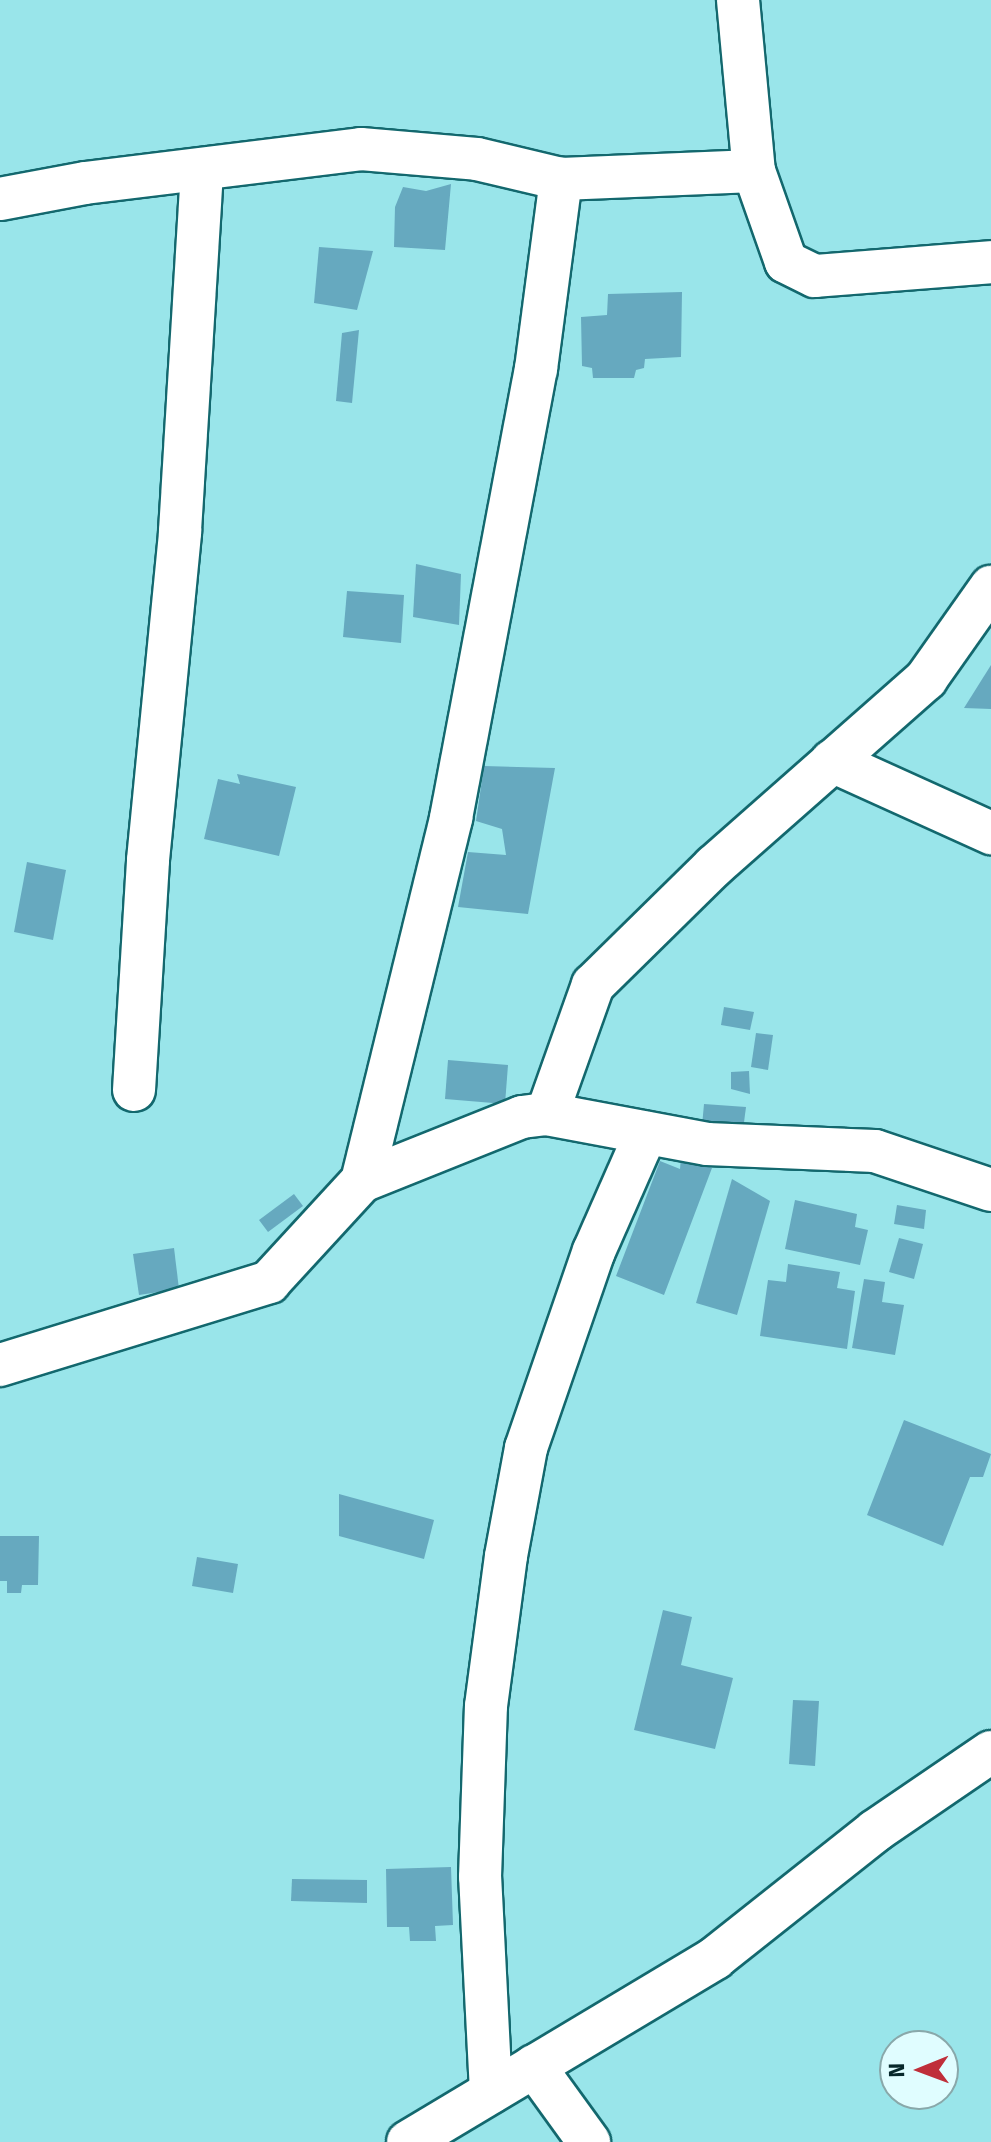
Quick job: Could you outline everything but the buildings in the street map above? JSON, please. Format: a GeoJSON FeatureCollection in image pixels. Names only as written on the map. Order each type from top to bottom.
{"type":"FeatureCollection","features":[{"type":"Feature","properties":{"kind":"street"},"geometry":{"type":"LineString","coordinates":[[738,0],[754,171],[786,262],[815,276],[991,262]]}},
{"type":"Feature","properties":{"kind":"street"},"geometry":{"type":"LineString","coordinates":[[0,199],[85,183],[361,149],[477,159],[561,179],[754,171]]}},
{"type":"Feature","properties":{"kind":"street"},"geometry":{"type":"LineString","coordinates":[[134,1090],[148,860],[180,531],[202,170]]}},
{"type":"Feature","properties":{"kind":"street"},"geometry":{"type":"LineString","coordinates":[[362,1181],[451,818],[536,369],[561,179]]}},
{"type":"Feature","properties":{"kind":"street"},"geometry":{"type":"LineString","coordinates":[[547,1114],[593,985],[714,866],[926,679],[991,587]]}},
{"type":"Feature","properties":{"kind":"street"},"geometry":{"type":"LineString","coordinates":[[832,761],[991,833]]}},
{"type":"Feature","properties":{"kind":"street"},"geometry":{"type":"LineString","coordinates":[[0,1365],[269,1282],[362,1181],[522,1117],[547,1114],[707,1144],[875,1151],[991,1190]]}},
{"type":"Feature","properties":{"kind":"street"},"geometry":{"type":"LineString","coordinates":[[491,2092],[481,1861],[486,1706],[506,1556],[526,1448],[594,1251],[646,1133]]}},
{"type":"Feature","properties":{"kind":"street"},"geometry":{"type":"LineString","coordinates":[[408,2142],[715,1958],[875,1831],[991,1752]]}},
{"type":"Feature","properties":{"kind":"street"},"geometry":{"type":"LineString","coordinates":[[534,2066],[589,2142]]}}]}
